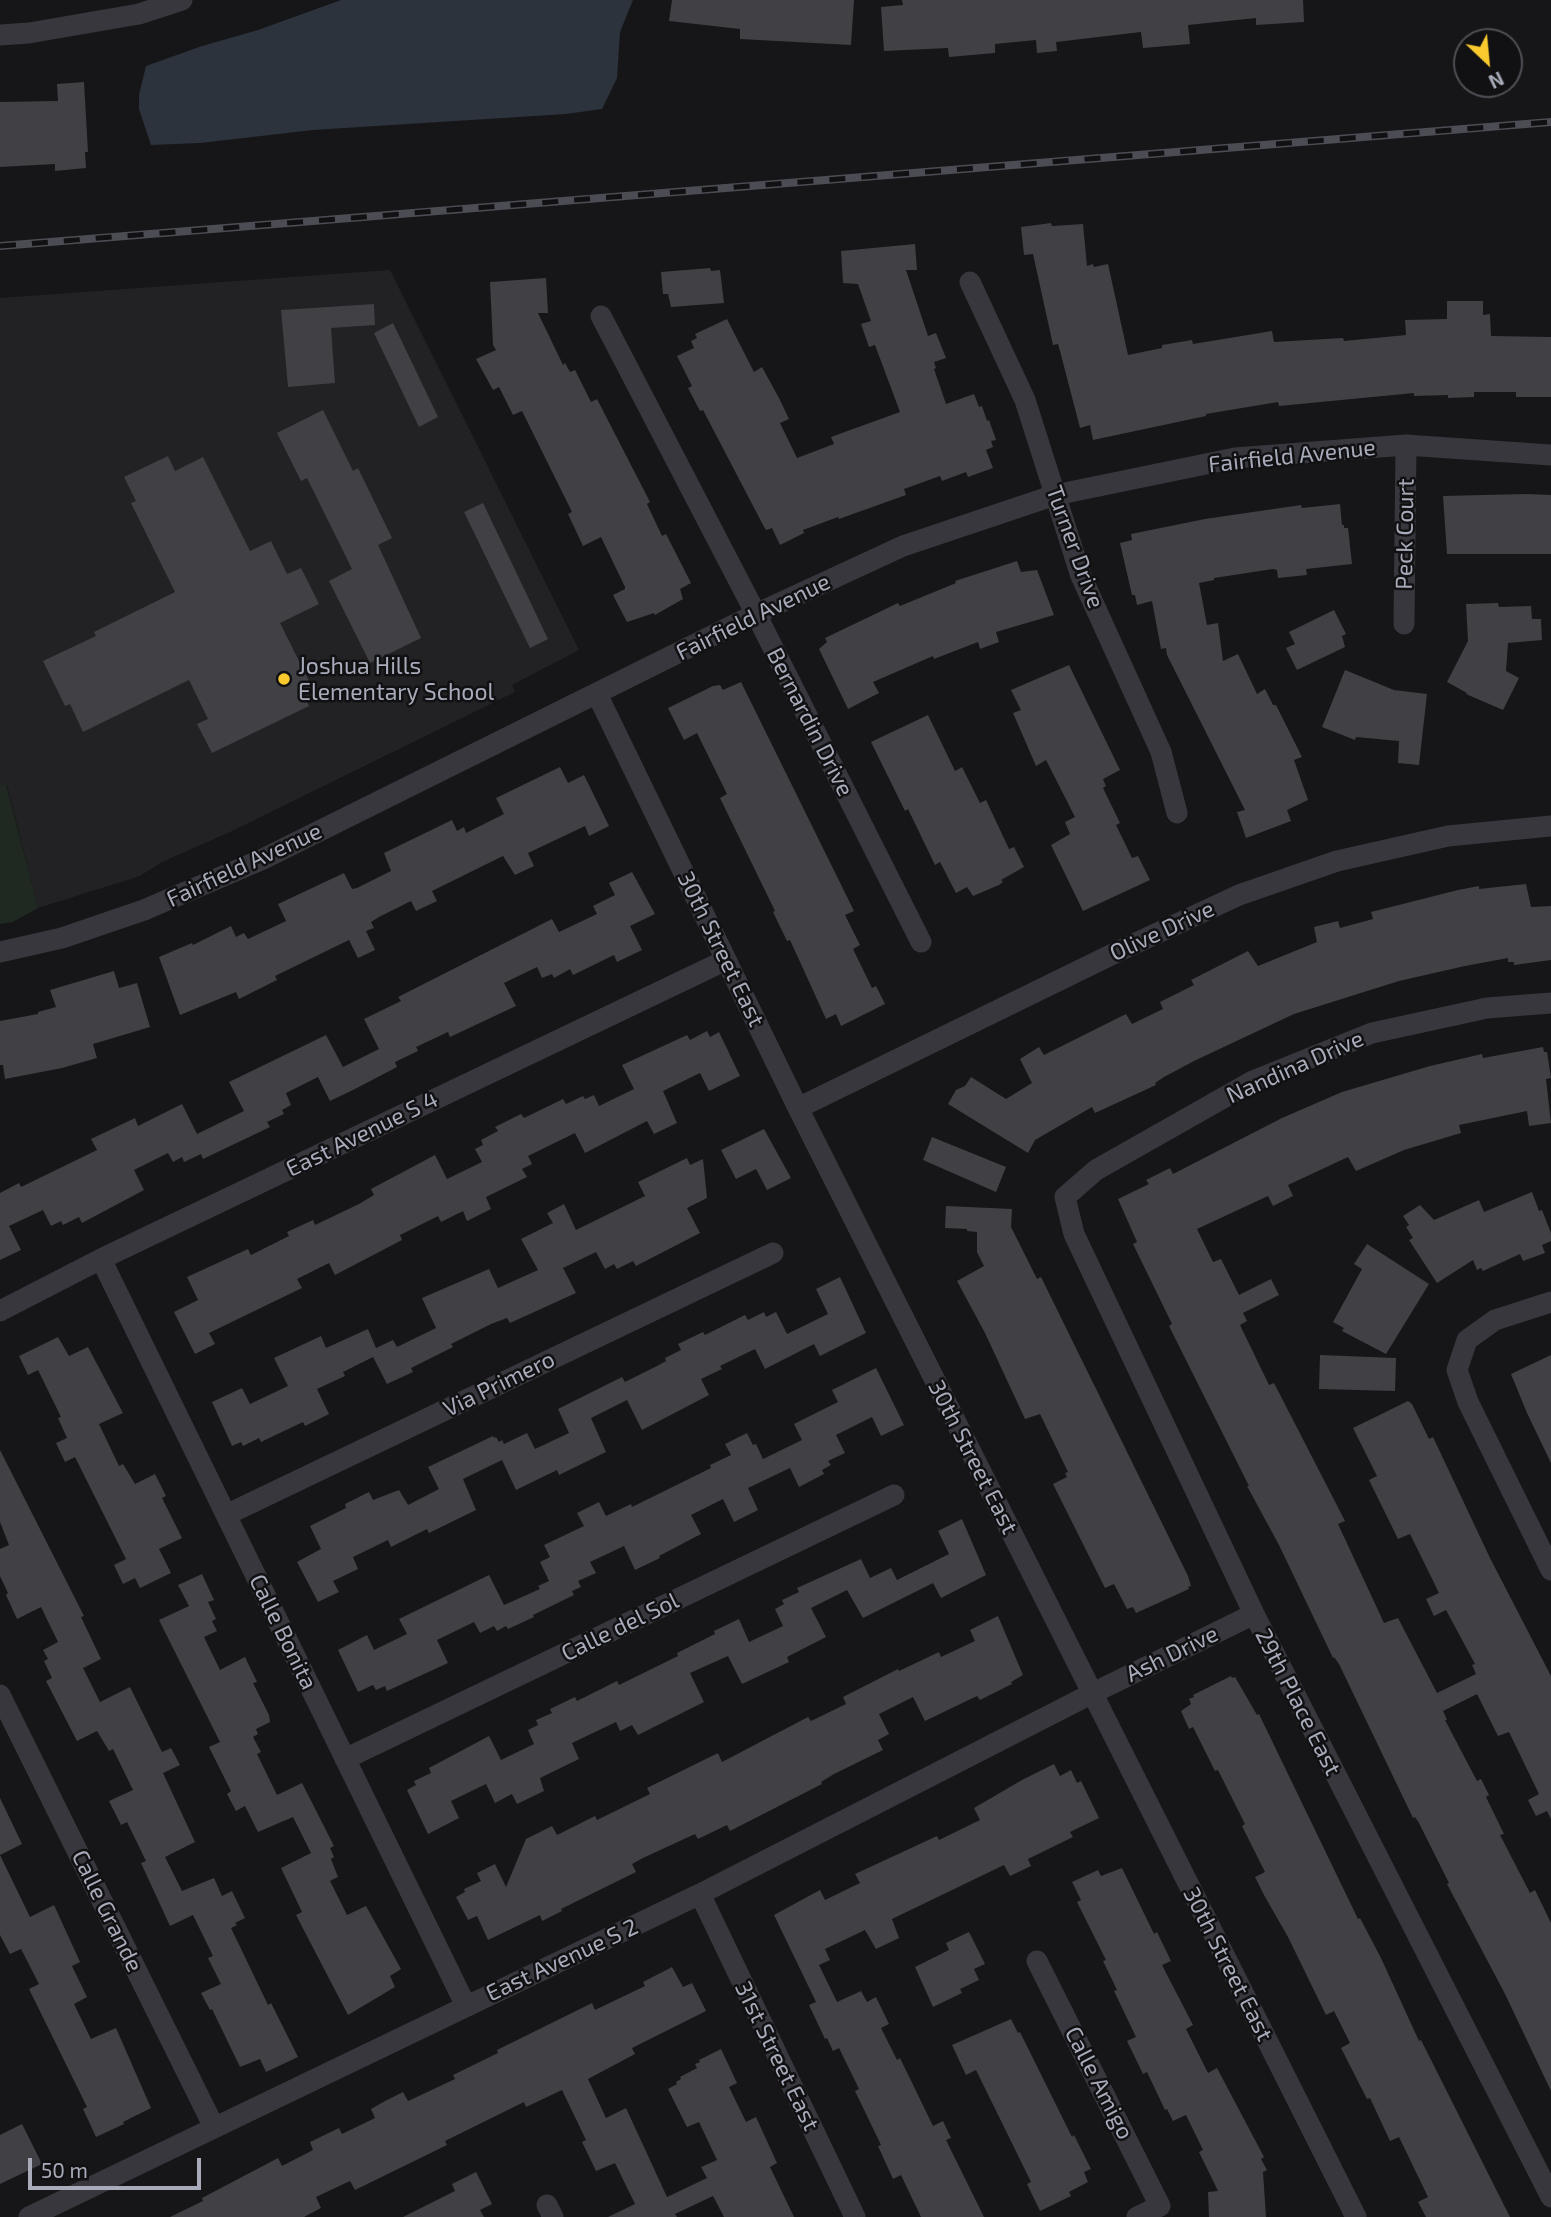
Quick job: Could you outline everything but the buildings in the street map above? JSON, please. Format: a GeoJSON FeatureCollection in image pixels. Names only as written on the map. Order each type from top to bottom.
{"type":"FeatureCollection","features":[{"type":"Feature","properties":{"kind":"street"},"geometry":{"type":"LineString","coordinates":[[0,35],[29,33],[139,15],[182,0]]}},
{"type":"Feature","properties":{"kind":"street","name":"Turner Drive"},"geometry":{"type":"LineString","coordinates":[[970,282],[1026,400],[1081,576],[1161,752],[1177,813]]}},
{"type":"Feature","properties":{"kind":"street","name":"Bernardin Drive"},"geometry":{"type":"LineString","coordinates":[[601,316],[756,614],[921,942]]}},
{"type":"Feature","properties":{"kind":"street","name":"Fairfield Avenue"},"geometry":{"type":"LineString","coordinates":[[0,952],[62,938],[144,910],[263,859],[756,614],[903,546],[1055,495],[1235,458],[1406,444],[1551,455]]}},
{"type":"Feature","properties":{"kind":"street","name":"Peck Court"},"geometry":{"type":"LineString","coordinates":[[1404,624],[1406,444]]}},
{"type":"Feature","properties":{"kind":"street","name":"30th Street East"},"geometry":{"type":"LineString","coordinates":[[597,694],[798,1108],[1356,2217]]}},
{"type":"Feature","properties":{"kind":"street","name":"Olive Drive"},"geometry":{"type":"LineString","coordinates":[[798,1108],[1238,895],[1336,861],[1448,836],[1551,826]]}},
{"type":"Feature","properties":{"kind":"street","name":"East Avenue S 4"},"geometry":{"type":"LineString","coordinates":[[0,1311],[101,1259],[726,960]]}},
{"type":"Feature","properties":{"kind":"street","name":"Nandina Drive"},"geometry":{"type":"LineString","coordinates":[[1065,1197],[1096,1170],[1253,1081],[1360,1037],[1488,1009],[1551,1003]]}},
{"type":"Feature","properties":{"kind":"street","name":"29th Place East"},"geometry":{"type":"LineString","coordinates":[[1065,1197],[1074,1234],[1254,1614],[1551,2197]]}},
{"type":"Feature","properties":{"kind":"street","name":"Via Primero"},"geometry":{"type":"LineString","coordinates":[[226,1515],[773,1252]]}},
{"type":"Feature","properties":{"kind":"street","name":"Calle Bonita"},"geometry":{"type":"LineString","coordinates":[[101,1259],[466,2006]]}},
{"type":"Feature","properties":{"kind":"street"},"geometry":{"type":"LineString","coordinates":[[1551,1302],[1495,1320],[1466,1340],[1457,1370],[1468,1402],[1551,1570]]}},
{"type":"Feature","properties":{"kind":"street","name":"Calle del Sol"},"geometry":{"type":"LineString","coordinates":[[345,1759],[894,1495]]}},
{"type":"Feature","properties":{"kind":"street","name":"Ash Drive"},"geometry":{"type":"LineString","coordinates":[[1091,1694],[1254,1614]]}},
{"type":"Feature","properties":{"kind":"street","name":"East Avenue S 2"},"geometry":{"type":"LineString","coordinates":[[29,2217],[700,1894],[1091,1694]]}},
{"type":"Feature","properties":{"kind":"street","name":"Calle Grande"},"geometry":{"type":"LineString","coordinates":[[0,1695],[214,2127]]}},
{"type":"Feature","properties":{"kind":"street","name":"31st Street East"},"geometry":{"type":"LineString","coordinates":[[700,1894],[855,2217]]}},
{"type":"Feature","properties":{"kind":"street","name":"Calle Amigo"},"geometry":{"type":"LineString","coordinates":[[1037,1961],[1160,2206],[1137,2217]]}},
{"type":"Feature","properties":{"kind":"shaded area"},"geometry":{"type":"Polygon","coordinates":[[[341,0],[633,0],[620,32],[617,78],[602,109],[566,114],[313,130],[200,143],[151,145],[139,109],[139,95],[146,66],[341,0]]]}},
{"type":"Feature","properties":{"kind":"shaded area"},"geometry":{"type":"Polygon","coordinates":[[[390,270],[579,650],[512,685],[515,692],[230,832],[162,862],[140,876],[38,908],[7,785],[0,785],[0,298],[390,270]]]}},
{"type":"Feature","properties":{"kind":"shaded area"},"geometry":{"type":"Polygon","coordinates":[[[6,784],[38,908],[13,922],[0,924],[0,785],[6,784]]]}},
{"type":"Feature","properties":{"kind":"railway"},"geometry":{"type":"LineString","coordinates":[[0,246],[1551,122]]}},
{"type":"Feature","properties":{"kind":"place","name":"Joshua Hills Elementary School"},"geometry":{"type":"Point","coordinates":[284,679]}}]}
